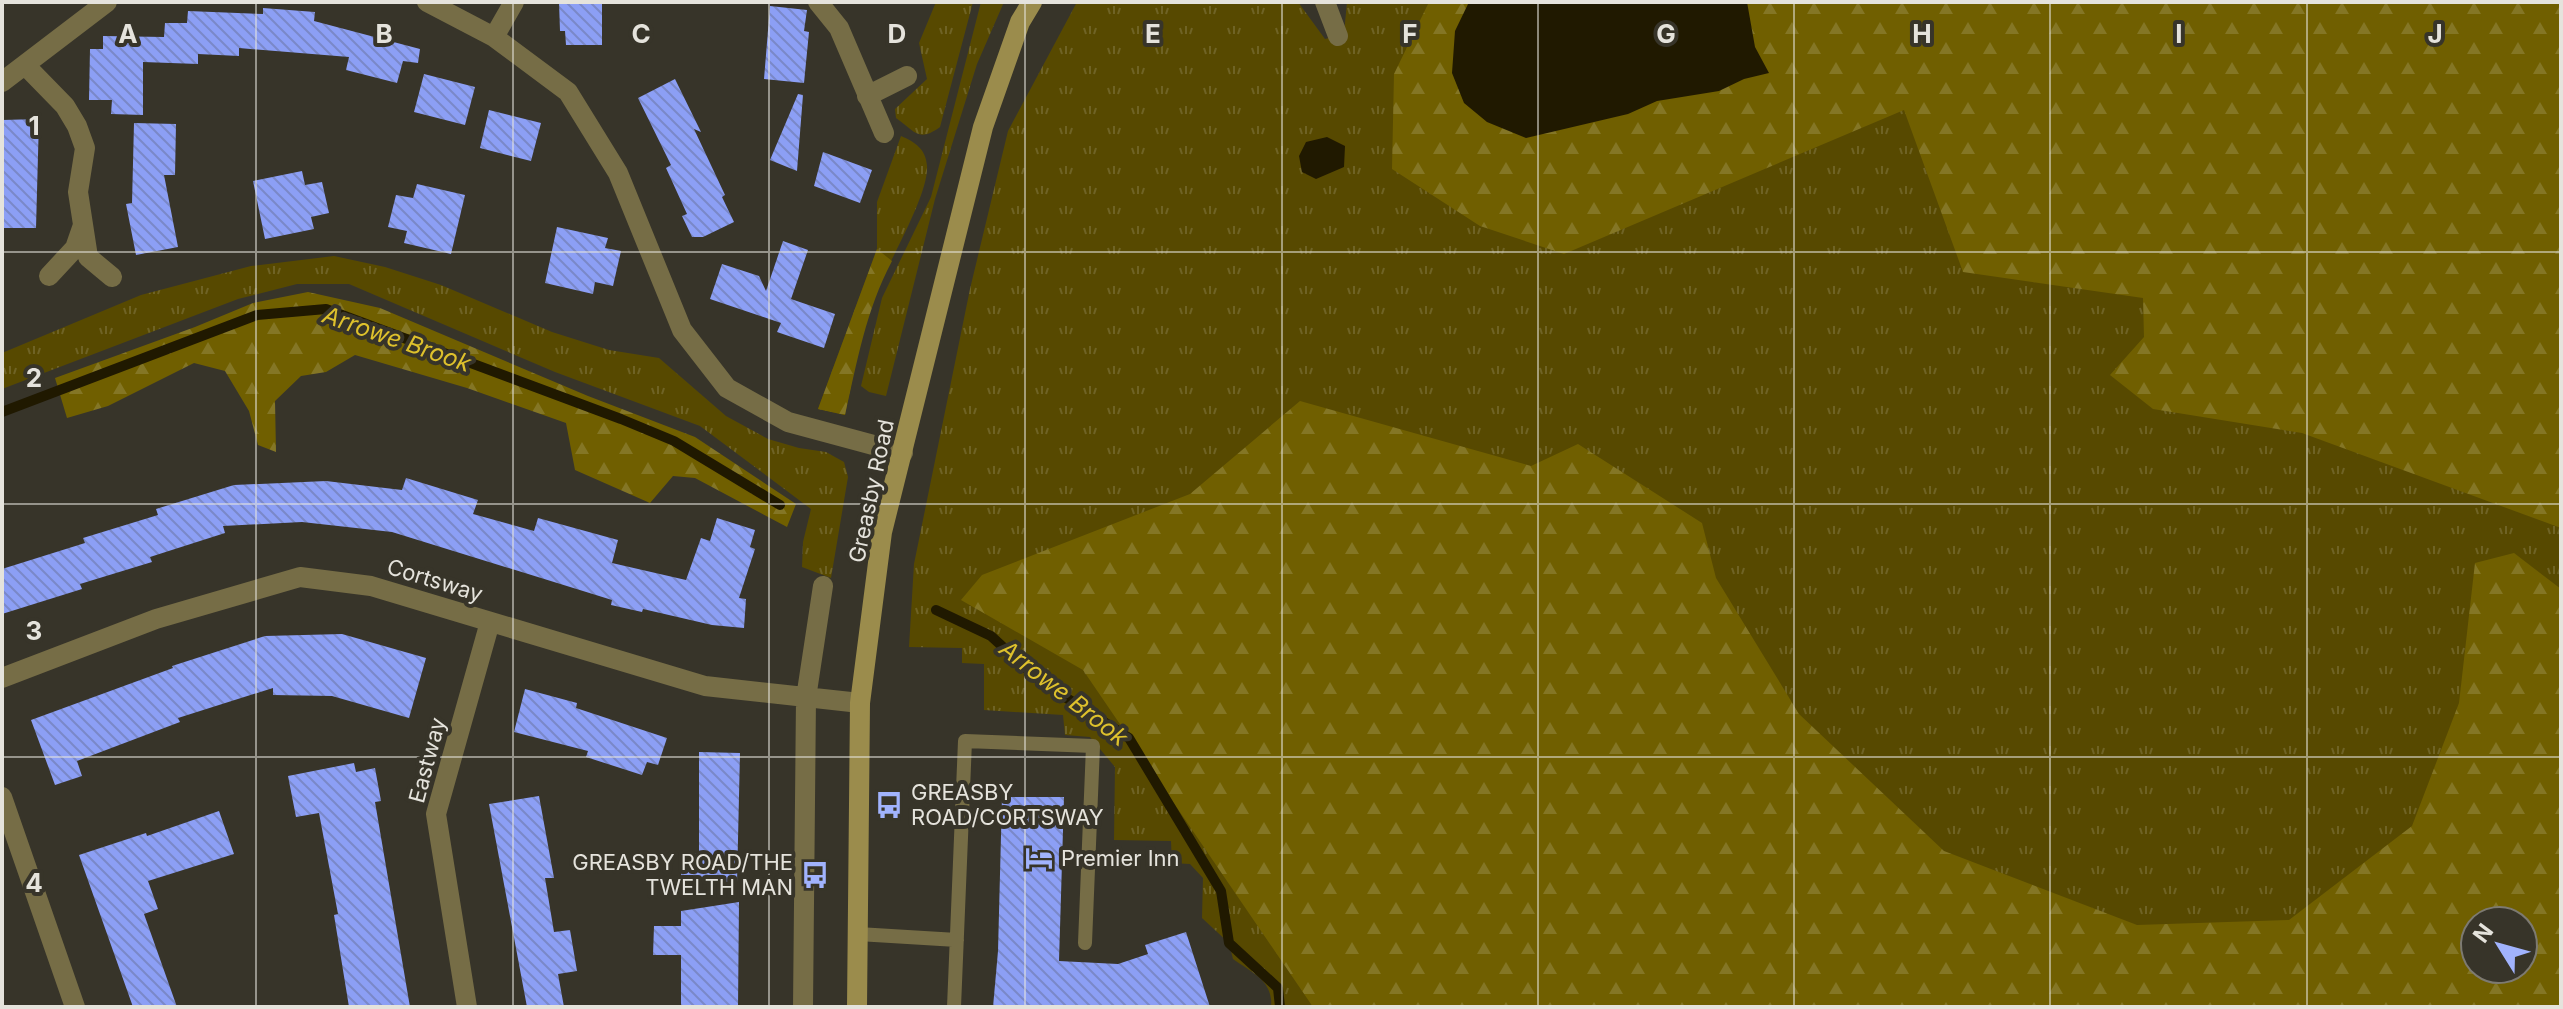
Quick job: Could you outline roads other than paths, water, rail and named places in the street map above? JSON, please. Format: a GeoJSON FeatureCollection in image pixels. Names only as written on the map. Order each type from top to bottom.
{"type":"FeatureCollection","features":[{"type":"Feature","properties":{"kind":"main road","name":"Greasby Road"},"geometry":{"type":"LineString","coordinates":[[857,1007],[860,703],[882,532],[983,127],[1020,22],[1032,2]]}},
{"type":"Feature","properties":{"kind":"street"},"geometry":{"type":"LineString","coordinates":[[2,82],[107,2]]}},
{"type":"Feature","properties":{"kind":"street"},"geometry":{"type":"LineString","coordinates":[[427,2],[494,37],[568,92],[618,173],[682,330],[727,388],[788,422],[903,453]]}},
{"type":"Feature","properties":{"kind":"street"},"geometry":{"type":"LineString","coordinates":[[494,37],[514,2]]}},
{"type":"Feature","properties":{"kind":"street"},"geometry":{"type":"LineString","coordinates":[[818,2],[839,28],[884,133]]}},
{"type":"Feature","properties":{"kind":"street"},"geometry":{"type":"LineString","coordinates":[[1325,2],[1338,36]]}},
{"type":"Feature","properties":{"kind":"street"},"geometry":{"type":"LineString","coordinates":[[25,65],[65,106],[77,126],[85,148],[78,192],[88,257],[112,277]]}},
{"type":"Feature","properties":{"kind":"street"},"geometry":{"type":"LineString","coordinates":[[867,96],[907,76]]}},
{"type":"Feature","properties":{"kind":"street"},"geometry":{"type":"LineString","coordinates":[[49,276],[75,248],[83,225]]}},
{"type":"Feature","properties":{"kind":"street","name":"Cortsway"},"geometry":{"type":"LineString","coordinates":[[2,678],[156,619],[300,577],[371,586],[705,686],[860,703]]}},
{"type":"Feature","properties":{"kind":"street"},"geometry":{"type":"LineString","coordinates":[[803,1007],[806,698],[823,586]]}},
{"type":"Feature","properties":{"kind":"street","name":"Eastway"},"geometry":{"type":"LineString","coordinates":[[467,1007],[436,814],[490,622]]}},
{"type":"Feature","properties":{"kind":"street"},"geometry":{"type":"LineString","coordinates":[[2,797],[75,1007]]}},
{"type":"Feature","properties":{"kind":"lane"},"geometry":{"type":"LineString","coordinates":[[954,1007],[965,741],[1093,746],[1085,943]]}},
{"type":"Feature","properties":{"kind":"lane"},"geometry":{"type":"LineString","coordinates":[[858,934],[957,940]]}},
{"type":"Feature","properties":{"kind":"waterway","name":"Arrowe Brook"},"geometry":{"type":"LineString","coordinates":[[2,412],[257,315],[326,309],[674,441],[780,505]]}},
{"type":"Feature","properties":{"kind":"waterway","name":"Arrowe Brook"},"geometry":{"type":"LineString","coordinates":[[936,610],[991,636],[1040,681],[1129,738],[1221,891],[1229,943],[1278,988],[1280,1007]]}},
{"type":"Feature","properties":{"kind":"place","name":"GREASBY ROAD/CORTSWAY"},"geometry":{"type":"Point","coordinates":[889,805]}},
{"type":"Feature","properties":{"kind":"place","name":"Premier Inn"},"geometry":{"type":"Point","coordinates":[1039,858]}},
{"type":"Feature","properties":{"kind":"place","name":"GREASBY ROAD/THE TWELTH MAN"},"geometry":{"type":"Point","coordinates":[815,875]}}]}
